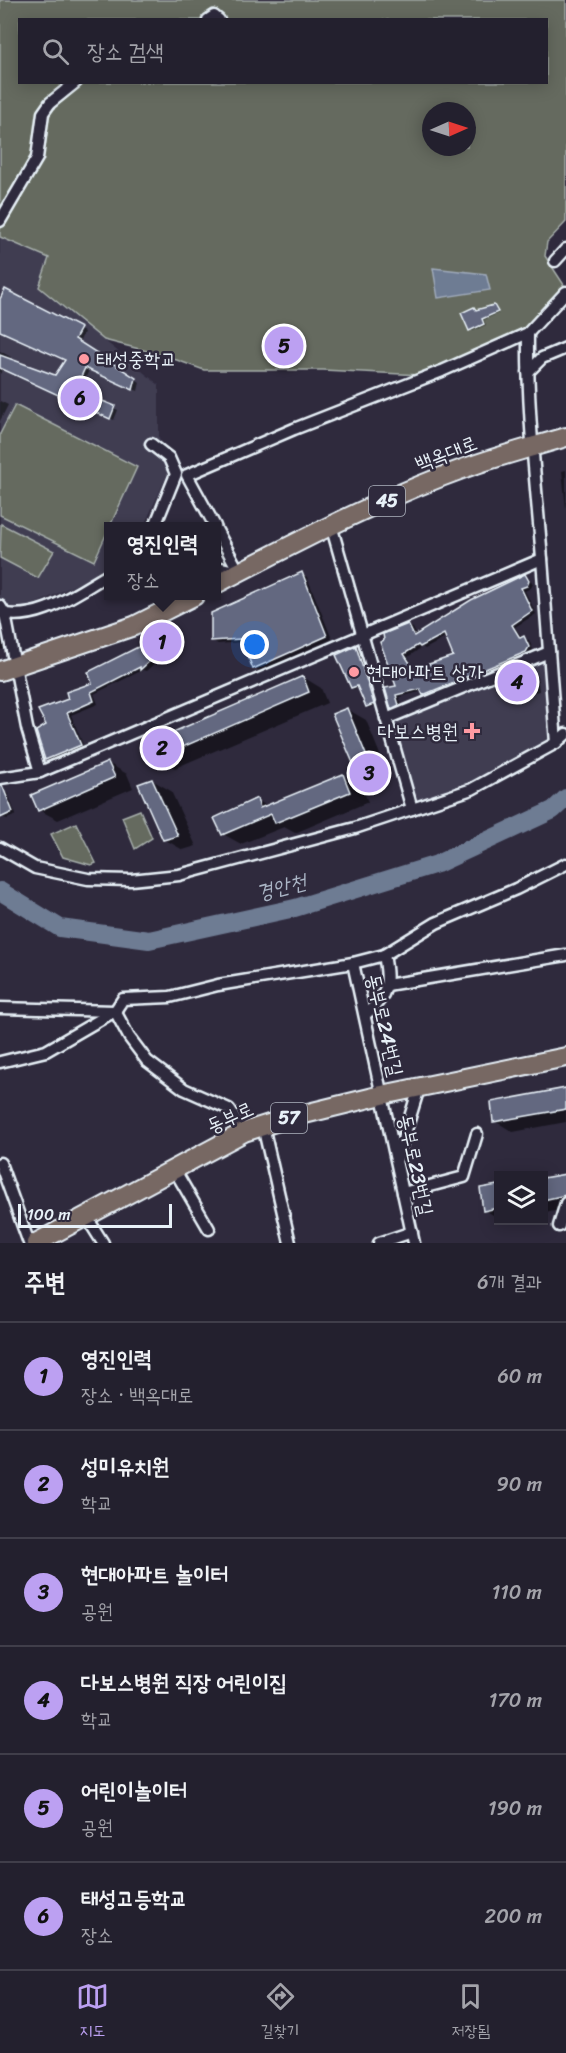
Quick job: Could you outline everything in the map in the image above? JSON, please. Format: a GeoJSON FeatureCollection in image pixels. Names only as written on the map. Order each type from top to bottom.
{"type":"FeatureCollection","features":[{"type":"Feature","properties":{"kind":"main road","name":"백옥대로"},"geometry":{"type":"LineString","coordinates":[[221,581],[331,525],[465,468],[566,437]]}},
{"type":"Feature","properties":{"kind":"main road"},"geometry":{"type":"LineString","coordinates":[[8,669],[134,626],[171,601]]}},
{"type":"Feature","properties":{"kind":"main road","name":"동부로"},"geometry":{"type":"LineString","coordinates":[[38,1242],[244,1132],[288,1118],[382,1095],[566,1057]]}},
{"type":"Feature","properties":{"kind":"street"},"geometry":{"type":"LineString","coordinates":[[0,221],[37,158],[44,113],[50,104],[74,84]]}},
{"type":"Feature","properties":{"kind":"street"},"geometry":{"type":"LineString","coordinates":[[555,261],[566,249]]}},
{"type":"Feature","properties":{"kind":"street"},"geometry":{"type":"LineString","coordinates":[[212,522],[187,475],[294,429],[442,371],[528,333],[566,292]]}},
{"type":"Feature","properties":{"kind":"street"},"geometry":{"type":"LineString","coordinates":[[528,333],[532,447],[556,742]]}},
{"type":"Feature","properties":{"kind":"street"},"geometry":{"type":"LineString","coordinates":[[528,372],[542,358],[566,348]]}},
{"type":"Feature","properties":{"kind":"street"},"geometry":{"type":"LineString","coordinates":[[151,444],[169,458],[176,474],[157,522]]}},
{"type":"Feature","properties":{"kind":"street"},"geometry":{"type":"LineString","coordinates":[[331,525],[412,809]]}},
{"type":"Feature","properties":{"kind":"street"},"geometry":{"type":"LineString","coordinates":[[221,539],[239,572]]}},
{"type":"Feature","properties":{"kind":"street"},"geometry":{"type":"LineString","coordinates":[[0,778],[40,771],[542,559]]}},
{"type":"Feature","properties":{"kind":"street"},"geometry":{"type":"LineString","coordinates":[[221,568],[239,572]]}},
{"type":"Feature","properties":{"kind":"street"},"geometry":{"type":"LineString","coordinates":[[40,771],[8,669],[2,611],[25,616],[41,612],[104,577]]}},
{"type":"Feature","properties":{"kind":"street"},"geometry":{"type":"LineString","coordinates":[[386,719],[549,652]]}},
{"type":"Feature","properties":{"kind":"street"},"geometry":{"type":"LineString","coordinates":[[0,848],[35,868],[88,879],[130,880],[179,875],[355,828],[472,789],[556,742],[566,734]]}},
{"type":"Feature","properties":{"kind":"street"},"geometry":{"type":"LineString","coordinates":[[0,1062],[46,1052],[115,1011],[123,999],[170,997],[218,985],[353,963],[384,955],[436,923],[516,889],[566,864]]}},
{"type":"Feature","properties":{"kind":"street"},"geometry":{"type":"LineString","coordinates":[[364,1015],[380,1002],[387,985],[384,955]]}},
{"type":"Feature","properties":{"kind":"street"},"geometry":{"type":"LineString","coordinates":[[387,985],[566,955]]}},
{"type":"Feature","properties":{"kind":"street","name":"동부로24번길"},"geometry":{"type":"LineString","coordinates":[[353,963],[382,1095]]}},
{"type":"Feature","properties":{"kind":"street"},"geometry":{"type":"LineString","coordinates":[[0,1008],[115,1011]]}},
{"type":"Feature","properties":{"kind":"street"},"geometry":{"type":"LineString","coordinates":[[115,1011],[129,1037],[147,1061],[184,1089],[229,1109],[244,1132]]}},
{"type":"Feature","properties":{"kind":"street"},"geometry":{"type":"LineString","coordinates":[[396,1161],[419,1088]]}},
{"type":"Feature","properties":{"kind":"street","name":"동부로23번길"},"geometry":{"type":"LineString","coordinates":[[382,1095],[413,1238]]}},
{"type":"Feature","properties":{"kind":"street"},"geometry":{"type":"LineString","coordinates":[[263,1126],[291,1243]]}},
{"type":"Feature","properties":{"kind":"street"},"geometry":{"type":"LineString","coordinates":[[402,1193],[464,1177],[477,1134]]}},
{"type":"Feature","properties":{"kind":"street"},"geometry":{"type":"LineString","coordinates":[[0,1163],[38,1242]]}},
{"type":"Feature","properties":{"kind":"street"},"geometry":{"type":"LineString","coordinates":[[174,1169],[209,1229]]}},
{"type":"Feature","properties":{"kind":"street"},"geometry":{"type":"LineString","coordinates":[[559,1226],[566,1203]]}},
{"type":"Feature","properties":{"kind":"street"},"geometry":{"type":"LineString","coordinates":[[86,1216],[103,1243]]}},
{"type":"Feature","properties":{"kind":"street"},"geometry":{"type":"LineString","coordinates":[[379,1243],[413,1238]]}},
{"type":"Feature","properties":{"kind":"shaded area"},"geometry":{"type":"Polygon","coordinates":[[[0,237],[49,258],[39,287],[159,385],[159,437],[168,473],[146,522],[104,522],[104,571],[38,603],[5,614],[0,606],[0,237]]]}},
{"type":"Feature","properties":{"kind":"shaded area","name":"다보스병원"},"geometry":{"type":"Polygon","coordinates":[[[549,652],[556,743],[472,789],[412,809],[386,719],[549,652]]]}},
{"type":"Feature","properties":{"kind":"green space"},"geometry":{"type":"Polygon","coordinates":[[[0,0],[566,0],[566,222],[547,242],[545,256],[566,288],[526,330],[421,375],[323,370],[204,370],[163,355],[104,340],[39,287],[49,258],[0,237],[0,0]]]}},
{"type":"Feature","properties":{"kind":"green space"},"geometry":{"type":"Polygon","coordinates":[[[15,405],[137,467],[112,522],[104,522],[104,539],[94,561],[0,515],[0,434],[15,405]]]}},
{"type":"Feature","properties":{"kind":"green space"},"geometry":{"type":"Polygon","coordinates":[[[1,524],[54,551],[38,578],[0,558],[1,524]]]}},
{"type":"Feature","properties":{"kind":"green space"},"geometry":{"type":"Polygon","coordinates":[[[140,810],[152,838],[135,849],[122,817],[140,810]]]}},
{"type":"Feature","properties":{"kind":"green space"},"geometry":{"type":"Polygon","coordinates":[[[76,823],[96,863],[91,865],[63,857],[51,834],[76,823]]]}},
{"type":"Feature","properties":{"kind":"water"},"geometry":{"type":"Polygon","coordinates":[[[433,268],[486,274],[490,290],[438,298],[433,268]]]}},
{"type":"Feature","properties":{"kind":"building","name":"태성중학교"},"geometry":{"type":"Polygon","coordinates":[[[5,289],[81,328],[75,339],[136,378],[133,390],[85,368],[75,390],[115,406],[110,419],[0,368],[0,355],[55,375],[65,360],[0,331],[0,299],[5,289]]]}},
{"type":"Feature","properties":{"kind":"building"},"geometry":{"type":"Polygon","coordinates":[[[494,305],[498,312],[482,319],[484,324],[469,331],[461,313],[474,307],[476,310],[494,305]]]}},
{"type":"Feature","properties":{"kind":"building"},"geometry":{"type":"Polygon","coordinates":[[[302,572],[327,636],[253,669],[241,639],[211,641],[211,613],[302,572]]]}},
{"type":"Feature","properties":{"kind":"building"},"geometry":{"type":"Polygon","coordinates":[[[525,574],[529,581],[527,586],[521,588],[532,611],[512,625],[520,638],[524,636],[529,647],[526,652],[423,695],[420,689],[396,695],[399,705],[391,709],[385,688],[396,686],[380,642],[384,640],[383,634],[408,624],[414,636],[471,600],[525,574]],[[444,634],[404,654],[414,669],[453,656],[444,634]]]}},
{"type":"Feature","properties":{"kind":"building"},"geometry":{"type":"Polygon","coordinates":[[[175,630],[168,644],[140,670],[140,667],[91,692],[94,701],[67,713],[81,745],[45,760],[36,731],[46,725],[38,710],[68,699],[66,692],[92,683],[88,672],[142,645],[147,655],[156,639],[175,630]]]}},
{"type":"Feature","properties":{"kind":"building","name":"현대아파트 상가"},"geometry":{"type":"Polygon","coordinates":[[[356,646],[374,704],[366,707],[357,686],[351,688],[336,655],[356,646]]]}},
{"type":"Feature","properties":{"kind":"building"},"geometry":{"type":"Polygon","coordinates":[[[528,669],[530,686],[510,690],[505,679],[528,669]]]}},
{"type":"Feature","properties":{"kind":"building"},"geometry":{"type":"Polygon","coordinates":[[[303,676],[309,692],[155,759],[148,743],[303,676]]]}},
{"type":"Feature","properties":{"kind":"building"},"geometry":{"type":"Polygon","coordinates":[[[347,708],[367,757],[353,763],[332,714],[347,708]]]}},
{"type":"Feature","properties":{"kind":"building"},"geometry":{"type":"Polygon","coordinates":[[[108,762],[115,777],[38,811],[31,795],[108,762]]]}},
{"type":"Feature","properties":{"kind":"building"},"geometry":{"type":"Polygon","coordinates":[[[343,774],[350,792],[275,823],[271,814],[222,835],[214,818],[257,798],[260,808],[343,774]]]}},
{"type":"Feature","properties":{"kind":"building"},"geometry":{"type":"Polygon","coordinates":[[[152,779],[178,836],[163,840],[138,784],[152,779]]]}},
{"type":"Feature","properties":{"kind":"building"},"geometry":{"type":"Polygon","coordinates":[[[0,785],[2,785],[13,812],[0,818],[0,785]]]}},
{"type":"Feature","properties":{"kind":"building"},"geometry":{"type":"Polygon","coordinates":[[[566,1088],[566,1109],[493,1122],[491,1102],[566,1088]]]}},
{"type":"Feature","properties":{"kind":"building"},"geometry":{"type":"Polygon","coordinates":[[[566,1174],[566,1195],[548,1199],[548,1177],[566,1174]]]}},
{"type":"Feature","properties":{"kind":"building"},"geometry":{"type":"Polygon","coordinates":[[[494,1186],[494,1209],[483,1211],[480,1188],[494,1186]]]}},
{"type":"Feature","properties":{"kind":"waterway","name":"경안천"},"geometry":{"type":"LineString","coordinates":[[0,891],[60,928],[149,940],[295,908],[437,864],[553,810],[566,798]]}},
{"type":"Feature","properties":{"kind":"place","name":"어린이놀이터"},"geometry":{"type":"Point","coordinates":[284,346]}},
{"type":"Feature","properties":{"kind":"place","name":"태성중학교"},"geometry":{"type":"Point","coordinates":[84,359]}},
{"type":"Feature","properties":{"kind":"place","name":"태성고등학교"},"geometry":{"type":"Point","coordinates":[80,398]}},
{"type":"Feature","properties":{"kind":"place","name":"영진인력"},"geometry":{"type":"Point","coordinates":[162,642]}},
{"type":"Feature","properties":{"kind":"place","name":"현대아파트 상가"},"geometry":{"type":"Point","coordinates":[354,672]}},
{"type":"Feature","properties":{"kind":"place","name":"다보스병원 직장 어린이집"},"geometry":{"type":"Point","coordinates":[517,682]}},
{"type":"Feature","properties":{"kind":"place","name":"다보스병원"},"geometry":{"type":"Point","coordinates":[472,731]}},
{"type":"Feature","properties":{"kind":"place","name":"성미유치원"},"geometry":{"type":"Point","coordinates":[162,748]}},
{"type":"Feature","properties":{"kind":"place","name":"현대아파트 놀이터"},"geometry":{"type":"Point","coordinates":[369,773]}}]}
